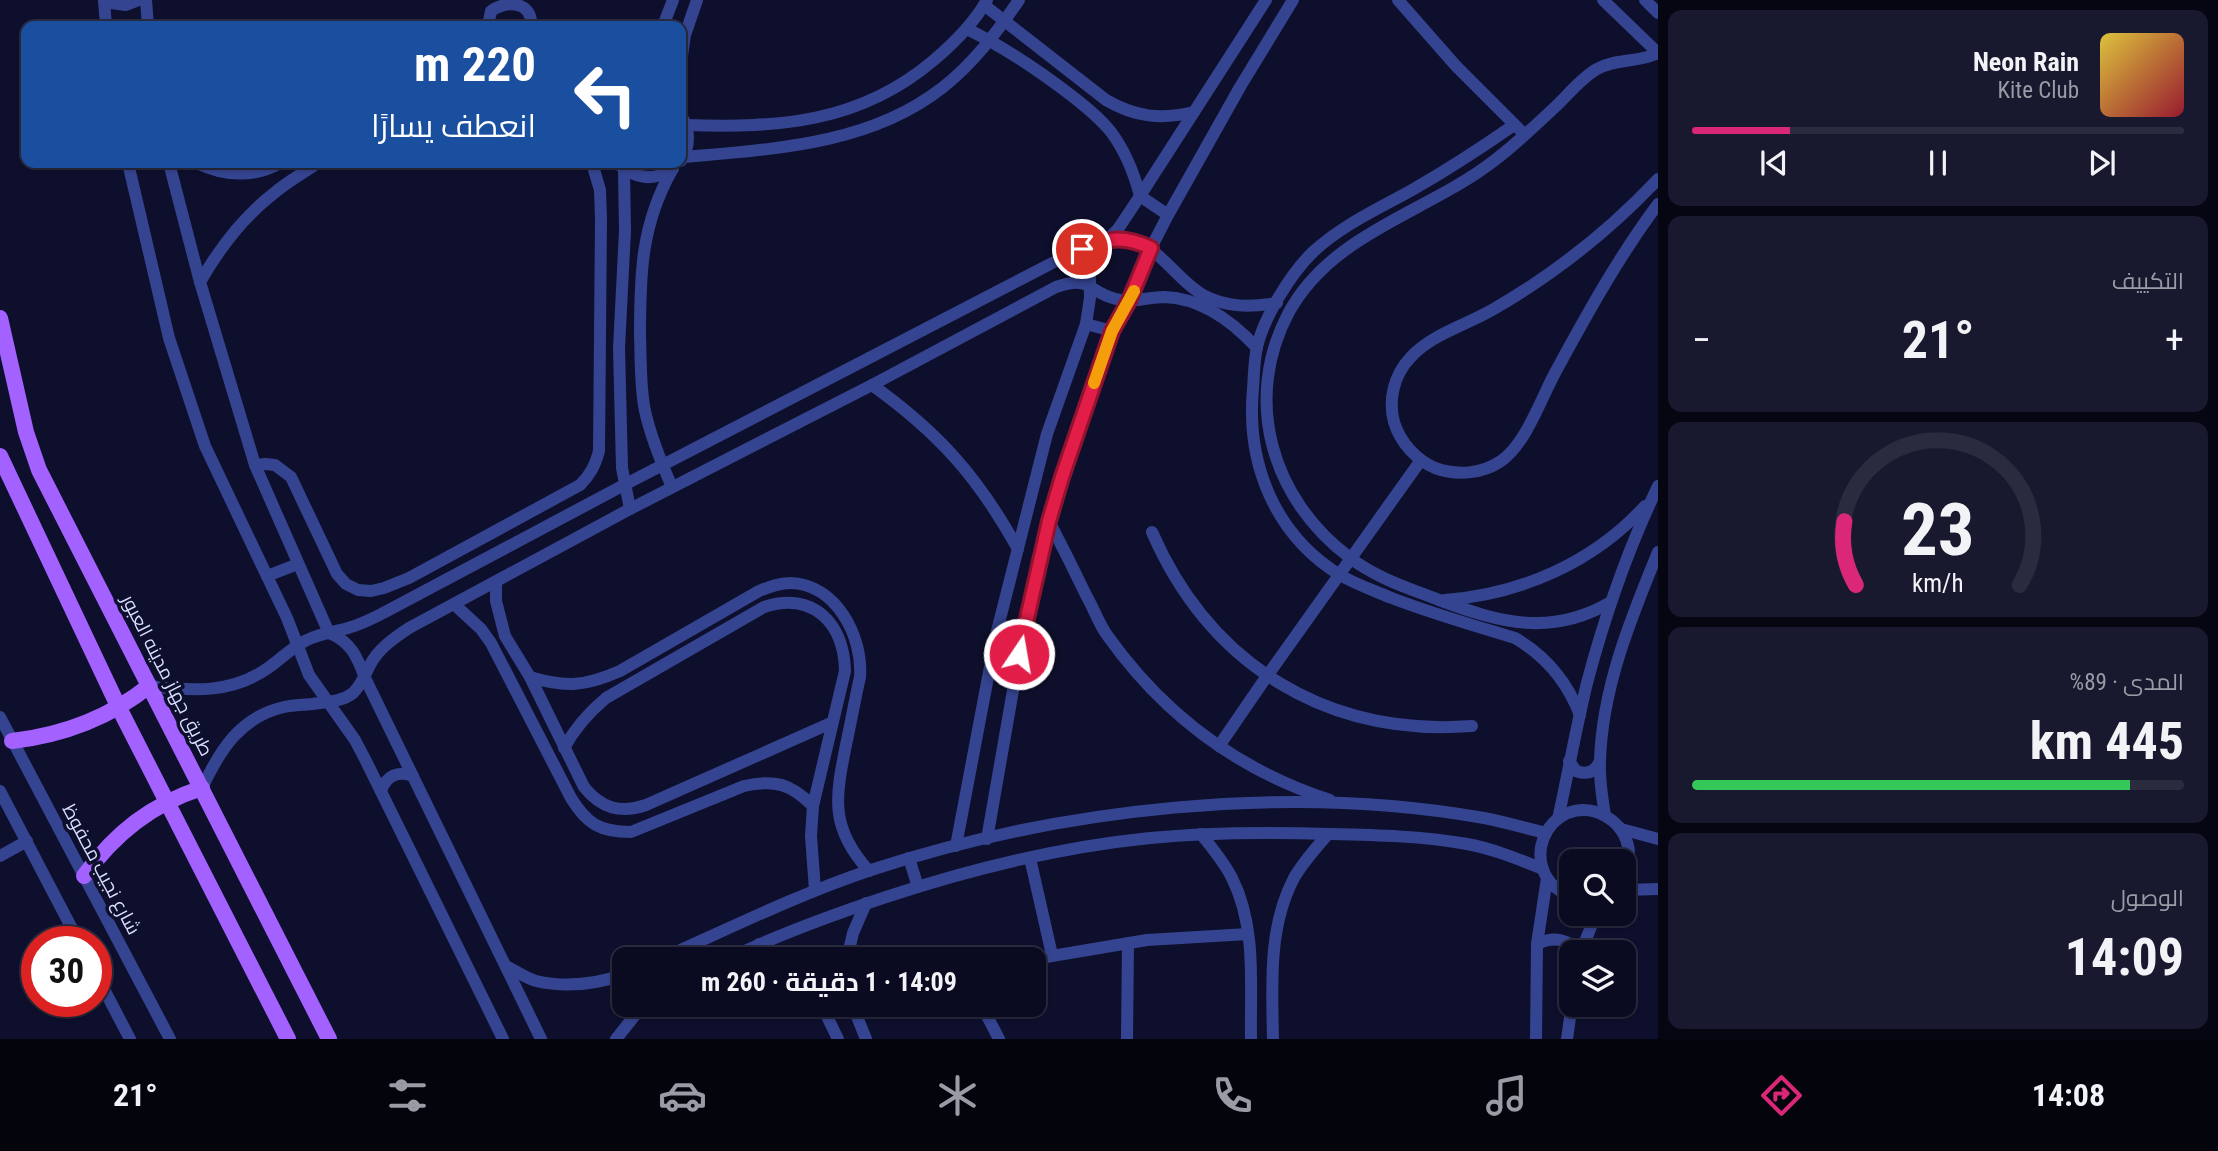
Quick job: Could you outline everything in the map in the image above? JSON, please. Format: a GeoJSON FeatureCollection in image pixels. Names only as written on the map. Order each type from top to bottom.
{"type":"FeatureCollection","features":[{"type":"Feature","properties":{"kind":"main road","name":"طريق جهاز مدينه العبور"},"geometry":{"type":"LineString","coordinates":[[0,318],[26,432],[39,470],[329,1039]]}},
{"type":"Feature","properties":{"kind":"main road"},"geometry":{"type":"LineString","coordinates":[[0,456],[119,708],[288,1039]]}},
{"type":"Feature","properties":{"kind":"main road"},"geometry":{"type":"LineString","coordinates":[[12,741],[61,733],[84,725],[119,708],[149,686]]}},
{"type":"Feature","properties":{"kind":"main road"},"geometry":{"type":"LineString","coordinates":[[84,876],[114,839],[141,817],[168,801],[202,788]]}},
{"type":"Feature","properties":{"kind":"street"},"geometry":{"type":"LineString","coordinates":[[106,21],[104,1],[126,5],[139,0]]}},
{"type":"Feature","properties":{"kind":"street"},"geometry":{"type":"LineString","coordinates":[[146,0],[148,21]]}},
{"type":"Feature","properties":{"kind":"street"},"geometry":{"type":"LineString","coordinates":[[665,21],[673,0]]}},
{"type":"Feature","properties":{"kind":"street"},"geometry":{"type":"LineString","coordinates":[[686,32],[697,0]]}},
{"type":"Feature","properties":{"kind":"street"},"geometry":{"type":"LineString","coordinates":[[686,162],[818,141],[852,134],[884,123],[915,107],[943,87],[990,40],[1019,0]]}},
{"type":"Feature","properties":{"kind":"street"},"geometry":{"type":"LineString","coordinates":[[956,846],[996,635],[1047,434],[1086,324],[1093,259],[1118,229],[1266,0]]}},
{"type":"Feature","properties":{"kind":"street"},"geometry":{"type":"LineString","coordinates":[[987,839],[1021,639],[1049,521],[1112,331],[1129,301],[1168,215],[1234,96],[1280,17],[1293,0]]}},
{"type":"Feature","properties":{"kind":"street"},"geometry":{"type":"LineString","coordinates":[[1398,0],[1456,66],[1525,135]]}},
{"type":"Feature","properties":{"kind":"street"},"geometry":{"type":"LineString","coordinates":[[1603,0],[1658,53],[1612,62],[1588,74],[1525,135],[1469,179],[1373,231],[1338,254],[1310,281],[1298,297],[1280,332],[1270,365],[1267,400],[1274,452],[1287,485],[1306,516],[1327,539],[1375,574],[1399,586],[1486,615],[1530,624],[1574,619],[1611,602]]}},
{"type":"Feature","properties":{"kind":"street"},"geometry":{"type":"LineString","coordinates":[[1645,0],[1658,13]]}},
{"type":"Feature","properties":{"kind":"street"},"geometry":{"type":"LineString","coordinates":[[487,17],[503,1],[517,1],[524,6],[532,21]]}},
{"type":"Feature","properties":{"kind":"street"},"geometry":{"type":"LineString","coordinates":[[686,120],[729,126],[772,124],[815,119],[850,110],[884,96],[914,76],[967,29],[985,2],[1004,21],[1106,100],[1122,109],[1158,118],[1194,112]]}},
{"type":"Feature","properties":{"kind":"street"},"geometry":{"type":"LineString","coordinates":[[967,29],[1032,65],[1094,114],[1111,131],[1124,151],[1140,196],[1168,215]]}},
{"type":"Feature","properties":{"kind":"street"},"geometry":{"type":"LineString","coordinates":[[1514,125],[1478,150],[1354,222],[1312,253],[1277,303],[1257,348],[1251,411],[1258,460],[1269,498],[1281,518],[1301,541],[1340,575],[1416,607],[1515,638],[1538,653],[1559,675],[1580,715]]}},
{"type":"Feature","properties":{"kind":"street"},"geometry":{"type":"LineString","coordinates":[[129,168],[169,338],[205,446],[298,644],[309,675],[355,740],[503,1039]]}},
{"type":"Feature","properties":{"kind":"street"},"geometry":{"type":"LineString","coordinates":[[170,168],[200,282],[255,465],[328,633],[341,638],[351,646],[358,657],[365,678],[541,1039]]}},
{"type":"Feature","properties":{"kind":"street"},"geometry":{"type":"LineString","coordinates":[[208,168],[248,174],[271,168]]}},
{"type":"Feature","properties":{"kind":"street"},"geometry":{"type":"LineString","coordinates":[[200,282],[224,244],[254,210],[310,168]]}},
{"type":"Feature","properties":{"kind":"street"},"geometry":{"type":"LineString","coordinates":[[255,465],[275,465],[291,477],[337,574],[346,584],[358,590],[371,591],[409,578],[580,485],[590,476],[599,452],[601,219],[600,190],[593,168]]}},
{"type":"Feature","properties":{"kind":"street"},"geometry":{"type":"LineString","coordinates":[[620,168],[626,220],[619,348],[624,485],[630,509]]}},
{"type":"Feature","properties":{"kind":"street"},"geometry":{"type":"LineString","coordinates":[[624,168],[643,178],[653,178],[670,168]]}},
{"type":"Feature","properties":{"kind":"street"},"geometry":{"type":"LineString","coordinates":[[672,487],[650,430],[642,392],[640,306],[645,237],[660,191],[676,168]]}},
{"type":"Feature","properties":{"kind":"street"},"geometry":{"type":"LineString","coordinates":[[1658,179],[1599,235],[1546,275],[1490,311],[1429,342],[1410,357],[1398,376],[1392,411],[1404,443],[1421,460],[1433,467],[1461,474],[1489,468],[1512,452],[1630,242],[1658,204]]}},
{"type":"Feature","properties":{"kind":"street"},"geometry":{"type":"LineString","coordinates":[[149,686],[210,691],[250,679],[298,644],[368,621],[1070,254],[1108,239],[1130,240],[1151,248],[1184,281],[1210,298],[1250,307],[1277,303]]}},
{"type":"Feature","properties":{"kind":"street"},"geometry":{"type":"LineString","coordinates":[[202,788],[226,744],[243,727],[262,715],[284,707],[341,700],[353,693],[365,678],[371,663],[390,642],[409,628],[630,509],[1056,287],[1089,284],[1108,296],[1129,301],[1165,297],[1202,306],[1226,320],[1257,348]]}},
{"type":"Feature","properties":{"kind":"street"},"geometry":{"type":"LineString","coordinates":[[1086,324],[1112,331]]}},
{"type":"Feature","properties":{"kind":"street"},"geometry":{"type":"LineString","coordinates":[[872,385],[908,411],[941,441],[977,483],[1018,549]]}},
{"type":"Feature","properties":{"kind":"street"},"geometry":{"type":"LineString","coordinates":[[1219,746],[1421,460]]}},
{"type":"Feature","properties":{"kind":"street"},"geometry":{"type":"LineString","coordinates":[[1441,600],[1463,599],[1506,590],[1538,580],[1567,566],[1621,529],[1655,492]]}},
{"type":"Feature","properties":{"kind":"street"},"geometry":{"type":"LineString","coordinates":[[1558,819],[1580,715],[1611,602],[1627,555],[1655,492]]}},
{"type":"Feature","properties":{"kind":"street"},"geometry":{"type":"LineString","coordinates":[[1049,521],[1106,633],[1145,683],[1189,725],[1241,761],[1295,788],[1344,804]]}},
{"type":"Feature","properties":{"kind":"street"},"geometry":{"type":"LineString","coordinates":[[1152,532],[1172,574],[1198,612],[1230,646],[1267,676],[1320,704],[1377,722],[1424,728],[1472,726]]}},
{"type":"Feature","properties":{"kind":"street"},"geometry":{"type":"LineString","coordinates":[[1605,815],[1600,761],[1606,707],[1639,600],[1658,552]]}},
{"type":"Feature","properties":{"kind":"street"},"geometry":{"type":"LineString","coordinates":[[267,576],[298,564]]}},
{"type":"Feature","properties":{"kind":"street"},"geometry":{"type":"LineString","coordinates":[[496,583],[498,610],[505,636],[530,677],[584,787],[604,806],[633,810],[831,723]]}},
{"type":"Feature","properties":{"kind":"street"},"geometry":{"type":"LineString","coordinates":[[530,677],[553,684],[576,685],[598,680],[620,671],[774,585],[804,585],[820,593],[834,603],[845,616],[859,647],[860,677],[837,799],[839,819],[846,838],[869,871]]}},
{"type":"Feature","properties":{"kind":"street"},"geometry":{"type":"LineString","coordinates":[[564,748],[589,712],[606,698],[751,614],[777,603],[791,602],[805,605],[820,613],[840,638],[845,654],[845,671],[813,806],[811,835],[815,890]]}},
{"type":"Feature","properties":{"kind":"street"},"geometry":{"type":"LineString","coordinates":[[455,605],[481,629],[491,643],[571,798],[581,814],[595,826],[612,832],[631,832],[744,786],[764,782],[783,785],[801,794],[813,806]]}},
{"type":"Feature","properties":{"kind":"street","name":"شارع نجيب محفوظ"},"geometry":{"type":"LineString","coordinates":[[0,717],[170,1039]]}},
{"type":"Feature","properties":{"kind":"street"},"geometry":{"type":"LineString","coordinates":[[1569,761],[1576,771],[1587,773],[1593,771],[1600,761]]}},
{"type":"Feature","properties":{"kind":"street"},"geometry":{"type":"LineString","coordinates":[[381,790],[385,781],[393,775],[413,776]]}},
{"type":"Feature","properties":{"kind":"street"},"geometry":{"type":"LineString","coordinates":[[0,790],[4,809],[27,841],[71,926]]}},
{"type":"Feature","properties":{"kind":"street"},"geometry":{"type":"LineString","coordinates":[[688,947],[815,890],[909,858],[1054,824],[1148,810],[1274,802],[1344,804],[1460,814],[1546,833]]}},
{"type":"Feature","properties":{"kind":"street"},"geometry":{"type":"LineString","coordinates":[[1536,1039],[1537,944],[1545,873],[1541,851],[1546,833],[1565,815],[1581,810],[1597,812],[1605,815],[1621,830],[1628,849]]}},
{"type":"Feature","properties":{"kind":"street"},"geometry":{"type":"LineString","coordinates":[[1621,830],[1658,839]]}},
{"type":"Feature","properties":{"kind":"street"},"geometry":{"type":"LineString","coordinates":[[753,947],[826,916],[960,874],[1061,851],[1148,838],[1201,834],[1281,832],[1391,835],[1469,844],[1503,853],[1545,873],[1559,891]]}},
{"type":"Feature","properties":{"kind":"street"},"geometry":{"type":"LineString","coordinates":[[1201,834],[1232,877],[1241,899],[1248,934],[1251,1039]]}},
{"type":"Feature","properties":{"kind":"street"},"geometry":{"type":"LineString","coordinates":[[1273,1039],[1274,947],[1277,922],[1296,875],[1328,834]]}},
{"type":"Feature","properties":{"kind":"street"},"geometry":{"type":"LineString","coordinates":[[0,856],[27,841]]}},
{"type":"Feature","properties":{"kind":"street"},"geometry":{"type":"LineString","coordinates":[[909,858],[918,887]]}},
{"type":"Feature","properties":{"kind":"street"},"geometry":{"type":"LineString","coordinates":[[1030,858],[1052,954]]}},
{"type":"Feature","properties":{"kind":"street"},"geometry":{"type":"LineString","coordinates":[[1636,890],[1658,889]]}},
{"type":"Feature","properties":{"kind":"street"},"geometry":{"type":"LineString","coordinates":[[850,947],[866,904]]}},
{"type":"Feature","properties":{"kind":"street"},"geometry":{"type":"LineString","coordinates":[[1046,956],[1128,943],[1248,934]]}},
{"type":"Feature","properties":{"kind":"street"},"geometry":{"type":"LineString","coordinates":[[1537,944],[1559,940]]}},
{"type":"Feature","properties":{"kind":"street"},"geometry":{"type":"LineString","coordinates":[[1127,1039],[1128,943]]}},
{"type":"Feature","properties":{"kind":"street"},"geometry":{"type":"LineString","coordinates":[[759,944],[764,947]]}},
{"type":"Feature","properties":{"kind":"street"},"geometry":{"type":"LineString","coordinates":[[506,966],[536,981],[570,985],[612,979]]}},
{"type":"Feature","properties":{"kind":"street"},"geometry":{"type":"LineString","coordinates":[[112,1005],[130,1039]]}},
{"type":"Feature","properties":{"kind":"street"},"geometry":{"type":"LineString","coordinates":[[616,1039],[634,1017]]}},
{"type":"Feature","properties":{"kind":"street"},"geometry":{"type":"LineString","coordinates":[[827,1017],[838,1039]]}},
{"type":"Feature","properties":{"kind":"street"},"geometry":{"type":"LineString","coordinates":[[856,1017],[866,1039]]}},
{"type":"Feature","properties":{"kind":"street"},"geometry":{"type":"LineString","coordinates":[[988,1017],[999,1039]]}},
{"type":"Feature","properties":{"kind":"street"},"geometry":{"type":"LineString","coordinates":[[1567,1039],[1570,1017]]}},
{"type":"Feature","properties":{"kind":"slow traffic"},"geometry":{"type":"LineString","coordinates":[[1094,383],[1112,331],[1134,291]]}},
{"type":"Feature","properties":{"kind":"route"},"geometry":{"type":"LineString","coordinates":[[1019,654],[1049,521],[1062,477],[1112,331],[1129,301],[1151,248],[1119,238],[1108,239],[1082,249]]}}]}
